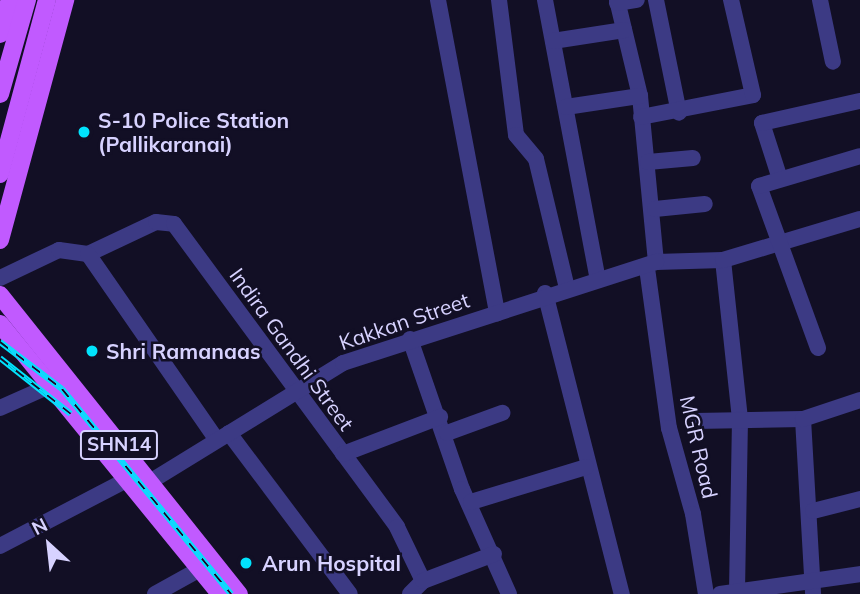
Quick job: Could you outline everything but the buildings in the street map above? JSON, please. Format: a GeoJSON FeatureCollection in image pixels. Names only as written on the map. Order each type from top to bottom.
{"type":"FeatureCollection","features":[{"type":"Feature","properties":{"kind":"main road"},"geometry":{"type":"LineString","coordinates":[[0,34],[10,0]]}},
{"type":"Feature","properties":{"kind":"main road"},"geometry":{"type":"LineString","coordinates":[[0,94],[27,0]]}},
{"type":"Feature","properties":{"kind":"main road"},"geometry":{"type":"LineString","coordinates":[[0,174],[47,0]]}},
{"type":"Feature","properties":{"kind":"main road"},"geometry":{"type":"LineString","coordinates":[[0,240],[65,0]]}},
{"type":"Feature","properties":{"kind":"main road","name":"SHN14"},"geometry":{"type":"LineString","coordinates":[[0,295],[239,594]]}},
{"type":"Feature","properties":{"kind":"main road","name":"SHN14"},"geometry":{"type":"LineString","coordinates":[[0,324],[54,384],[220,594]]}},
{"type":"Feature","properties":{"kind":"street"},"geometry":{"type":"LineString","coordinates":[[438,0],[497,313]]}},
{"type":"Feature","properties":{"kind":"street"},"geometry":{"type":"LineString","coordinates":[[499,0],[516,135],[536,159],[567,288]]}},
{"type":"Feature","properties":{"kind":"street"},"geometry":{"type":"LineString","coordinates":[[545,0],[598,280]]}},
{"type":"Feature","properties":{"kind":"street"},"geometry":{"type":"LineString","coordinates":[[617,1],[636,0]]}},
{"type":"Feature","properties":{"kind":"street"},"geometry":{"type":"LineString","coordinates":[[656,0],[679,113]]}},
{"type":"Feature","properties":{"kind":"street"},"geometry":{"type":"LineString","coordinates":[[641,117],[679,113],[753,95],[731,0]]}},
{"type":"Feature","properties":{"kind":"street"},"geometry":{"type":"LineString","coordinates":[[820,0],[833,62]]}},
{"type":"Feature","properties":{"kind":"street","name":"MGR Road"},"geometry":{"type":"LineString","coordinates":[[617,1],[640,96],[655,209],[651,265],[669,428],[706,594]]}},
{"type":"Feature","properties":{"kind":"street"},"geometry":{"type":"LineString","coordinates":[[553,41],[624,30]]}},
{"type":"Feature","properties":{"kind":"street"},"geometry":{"type":"LineString","coordinates":[[566,107],[640,96]]}},
{"type":"Feature","properties":{"kind":"street"},"geometry":{"type":"LineString","coordinates":[[780,179],[762,123],[860,101]]}},
{"type":"Feature","properties":{"kind":"street"},"geometry":{"type":"LineString","coordinates":[[818,348],[758,186],[860,156]]}},
{"type":"Feature","properties":{"kind":"street"},"geometry":{"type":"LineString","coordinates":[[648,162],[693,158]]}},
{"type":"Feature","properties":{"kind":"street"},"geometry":{"type":"LineString","coordinates":[[655,209],[705,204]]}},
{"type":"Feature","properties":{"kind":"street"},"geometry":{"type":"LineString","coordinates":[[857,219],[860,236]]}},
{"type":"Feature","properties":{"kind":"street","name":"Kakkan Street"},"geometry":{"type":"LineString","coordinates":[[148,483],[343,363],[410,339],[497,313],[545,293],[651,265],[723,260],[857,219]]}},
{"type":"Feature","properties":{"kind":"street","name":"Indira Gandhi Street"},"geometry":{"type":"LineString","coordinates":[[88,254],[156,222],[174,223],[397,527],[418,589]]}},
{"type":"Feature","properties":{"kind":"street"},"geometry":{"type":"LineString","coordinates":[[0,278],[60,250],[88,254],[223,436],[350,594]]}},
{"type":"Feature","properties":{"kind":"street"},"geometry":{"type":"LineString","coordinates":[[723,260],[740,419],[729,593],[814,588],[860,574]]}},
{"type":"Feature","properties":{"kind":"street"},"geometry":{"type":"LineString","coordinates":[[545,293],[586,467],[622,594]]}},
{"type":"Feature","properties":{"kind":"street"},"geometry":{"type":"LineString","coordinates":[[410,339],[471,502],[495,554],[509,594]]}},
{"type":"Feature","properties":{"kind":"street"},"geometry":{"type":"LineString","coordinates":[[0,408],[54,384]]}},
{"type":"Feature","properties":{"kind":"street"},"geometry":{"type":"LineString","coordinates":[[695,421],[803,419],[860,400]]}},
{"type":"Feature","properties":{"kind":"street"},"geometry":{"type":"LineString","coordinates":[[447,433],[502,413]]}},
{"type":"Feature","properties":{"kind":"street"},"geometry":{"type":"LineString","coordinates":[[342,454],[440,417]]}},
{"type":"Feature","properties":{"kind":"street"},"geometry":{"type":"LineString","coordinates":[[803,419],[813,511],[814,588]]}},
{"type":"Feature","properties":{"kind":"street"},"geometry":{"type":"LineString","coordinates":[[471,502],[586,467]]}},
{"type":"Feature","properties":{"kind":"street"},"geometry":{"type":"LineString","coordinates":[[0,547],[128,479]]}},
{"type":"Feature","properties":{"kind":"street"},"geometry":{"type":"LineString","coordinates":[[813,511],[860,499]]}},
{"type":"Feature","properties":{"kind":"street"},"geometry":{"type":"LineString","coordinates":[[418,589],[495,554]]}},
{"type":"Feature","properties":{"kind":"street"},"geometry":{"type":"LineString","coordinates":[[155,594],[200,569]]}},
{"type":"Feature","properties":{"kind":"railway"},"geometry":{"type":"LineString","coordinates":[[0,342],[62,389],[231,594]]}},
{"type":"Feature","properties":{"kind":"railway"},"geometry":{"type":"LineString","coordinates":[[0,358],[71,414]]}},
{"type":"Feature","properties":{"kind":"place","name":"S-10 Police Station (Pallikaranai)"},"geometry":{"type":"Point","coordinates":[84,132]}},
{"type":"Feature","properties":{"kind":"place","name":"Shri Ramanaas"},"geometry":{"type":"Point","coordinates":[92,351]}},
{"type":"Feature","properties":{"kind":"place","name":"Arun Hospital"},"geometry":{"type":"Point","coordinates":[246,563]}}]}
